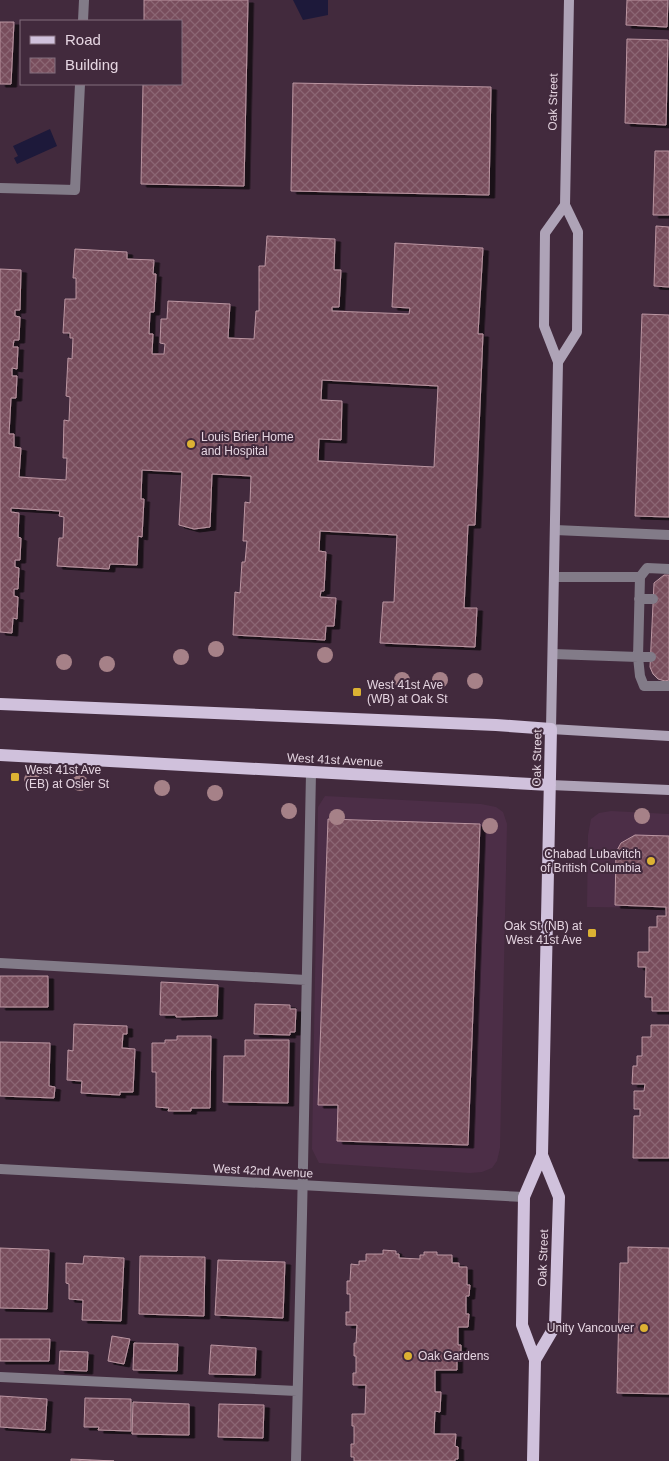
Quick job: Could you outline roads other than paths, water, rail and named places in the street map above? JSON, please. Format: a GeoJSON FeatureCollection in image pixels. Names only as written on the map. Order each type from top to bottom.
{"type":"FeatureCollection","features":[{"type":"Feature","properties":{"kind":"main road","name":"Oak Street"},"geometry":{"type":"LineString","coordinates":[[558,362],[577,332],[578,232],[565,205],[569,0]]}},
{"type":"Feature","properties":{"kind":"main road","name":"Oak Street"},"geometry":{"type":"LineString","coordinates":[[532,1461],[535,1360],[522,1325],[524,1197],[542,1155],[558,362],[544,326],[545,233],[565,205]]}},
{"type":"Feature","properties":{"kind":"main road"},"geometry":{"type":"LineString","coordinates":[[0,704],[486,725],[669,736]]}},
{"type":"Feature","properties":{"kind":"main road","name":"West 41st Avenue"},"geometry":{"type":"LineString","coordinates":[[0,755],[311,773],[669,790]]}},
{"type":"Feature","properties":{"kind":"main road","name":"Oak Street"},"geometry":{"type":"LineString","coordinates":[[535,1360],[555,1326],[559,1197],[542,1155]]}},
{"type":"Feature","properties":{"kind":"street"},"geometry":{"type":"LineString","coordinates":[[83,20],[84,0]]}},
{"type":"Feature","properties":{"kind":"street"},"geometry":{"type":"LineString","coordinates":[[0,188],[75,190],[80,85]]}},
{"type":"Feature","properties":{"kind":"street"},"geometry":{"type":"LineString","coordinates":[[555,530],[669,535]]}},
{"type":"Feature","properties":{"kind":"street"},"geometry":{"type":"LineString","coordinates":[[669,569],[647,568],[640,577],[638,657],[640,676],[644,686],[669,686]]}},
{"type":"Feature","properties":{"kind":"street"},"geometry":{"type":"LineString","coordinates":[[554,577],[640,577]]}},
{"type":"Feature","properties":{"kind":"street"},"geometry":{"type":"LineString","coordinates":[[639,599],[653,599]]}},
{"type":"Feature","properties":{"kind":"street"},"geometry":{"type":"LineString","coordinates":[[553,654],[651,657]]}},
{"type":"Feature","properties":{"kind":"street"},"geometry":{"type":"LineString","coordinates":[[296,1461],[311,773]]}},
{"type":"Feature","properties":{"kind":"street"},"geometry":{"type":"LineString","coordinates":[[0,963],[306,980]]}},
{"type":"Feature","properties":{"kind":"street","name":"West 42nd Avenue"},"geometry":{"type":"LineString","coordinates":[[0,1169],[524,1197]]}},
{"type":"Feature","properties":{"kind":"street"},"geometry":{"type":"LineString","coordinates":[[0,1377],[297,1391]]}},
{"type":"Feature","properties":{"kind":"place","name":"Louis Brier Home and Hospital"},"geometry":{"type":"Point","coordinates":[191,444]}},
{"type":"Feature","properties":{"kind":"place","name":"West 41st Ave (WB) at Oak St"},"geometry":{"type":"Point","coordinates":[357,692]}},
{"type":"Feature","properties":{"kind":"place","name":"West 41st Ave (EB) at Osler St"},"geometry":{"type":"Point","coordinates":[15,777]}},
{"type":"Feature","properties":{"kind":"place","name":"Chabad Lubavitch of British Columbia"},"geometry":{"type":"Point","coordinates":[651,861]}},
{"type":"Feature","properties":{"kind":"place","name":"Oak St (NB) at West 41st Ave"},"geometry":{"type":"Point","coordinates":[592,933]}},
{"type":"Feature","properties":{"kind":"place","name":"Unity Vancouver"},"geometry":{"type":"Point","coordinates":[644,1328]}},
{"type":"Feature","properties":{"kind":"place","name":"Oak Gardens"},"geometry":{"type":"Point","coordinates":[408,1356]}}]}
